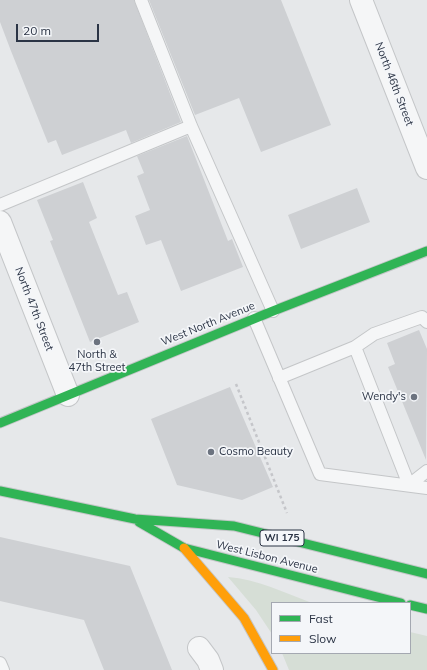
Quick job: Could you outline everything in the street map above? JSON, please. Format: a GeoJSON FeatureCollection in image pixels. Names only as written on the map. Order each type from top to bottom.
{"type":"FeatureCollection","features":[{"type":"Feature","properties":{"kind":"main road","name":"West North Avenue"},"geometry":{"type":"LineString","coordinates":[[0,423],[254,318],[427,251]]}},
{"type":"Feature","properties":{"kind":"main road","name":"West Lisbon Avenue"},"geometry":{"type":"LineString","coordinates":[[0,491],[135,519],[234,526],[427,574]]}},
{"type":"Feature","properties":{"kind":"main road","name":"West Lisbon Avenue"},"geometry":{"type":"LineString","coordinates":[[135,519],[184,548],[397,602]]}},
{"type":"Feature","properties":{"kind":"main road","name":"WI 175"},"geometry":{"type":"LineString","coordinates":[[184,548],[244,618],[273,670]]}},
{"type":"Feature","properties":{"kind":"main road"},"geometry":{"type":"LineString","coordinates":[[411,605],[427,609]]}},
{"type":"Feature","properties":{"kind":"street","name":"North 46th Street"},"geometry":{"type":"LineString","coordinates":[[361,0],[427,168]]}},
{"type":"Feature","properties":{"kind":"street","name":"North 47th Street"},"geometry":{"type":"LineString","coordinates":[[0,222],[68,396]]}},
{"type":"Feature","properties":{"kind":"street"},"geometry":{"type":"LineString","coordinates":[[199,648],[208,660],[212,670]]}},
{"type":"Feature","properties":{"kind":"lane"},"geometry":{"type":"LineString","coordinates":[[141,0],[191,126],[273,311]]}},
{"type":"Feature","properties":{"kind":"lane"},"geometry":{"type":"LineString","coordinates":[[0,205],[191,126]]}},
{"type":"Feature","properties":{"kind":"lane"},"geometry":{"type":"LineString","coordinates":[[280,378],[355,347],[374,334],[422,317],[427,322]]}},
{"type":"Feature","properties":{"kind":"lane"},"geometry":{"type":"LineString","coordinates":[[254,318],[320,474],[427,488]]}},
{"type":"Feature","properties":{"kind":"lane"},"geometry":{"type":"LineString","coordinates":[[355,347],[409,485]]}},
{"type":"Feature","properties":{"kind":"lane"},"geometry":{"type":"LineString","coordinates":[[409,485],[427,471]]}},
{"type":"Feature","properties":{"kind":"lane"},"geometry":{"type":"LineString","coordinates":[[0,663],[3,670]]}},
{"type":"Feature","properties":{"kind":"path"},"geometry":{"type":"LineString","coordinates":[[236,384],[290,519]]}},
{"type":"Feature","properties":{"kind":"shaded area"},"geometry":{"type":"Polygon","coordinates":[[[228,577],[260,583],[309,602],[271,602],[271,632],[256,610],[228,577]]]}},
{"type":"Feature","properties":{"kind":"shaded area"},"geometry":{"type":"Polygon","coordinates":[[[411,632],[427,636],[427,670],[289,670],[282,654],[411,654],[411,632]]]}},
{"type":"Feature","properties":{"kind":"building"},"geometry":{"type":"Polygon","coordinates":[[[0,0],[134,0],[181,122],[131,143],[126,130],[62,155],[56,140],[48,143],[11,51],[0,22],[0,0]]]}},
{"type":"Feature","properties":{"kind":"building"},"geometry":{"type":"Polygon","coordinates":[[[149,0],[281,0],[331,125],[261,152],[239,98],[195,115],[149,0]]]}},
{"type":"Feature","properties":{"kind":"building"},"geometry":{"type":"Polygon","coordinates":[[[187,136],[228,241],[232,239],[243,267],[181,291],[161,240],[146,245],[135,216],[150,210],[137,176],[144,173],[137,156],[187,136]]]}},
{"type":"Feature","properties":{"kind":"building"},"geometry":{"type":"Polygon","coordinates":[[[83,182],[97,218],[89,222],[118,295],[127,292],[139,322],[90,342],[50,241],[53,240],[37,200],[83,182]]]}},
{"type":"Feature","properties":{"kind":"building"},"geometry":{"type":"Polygon","coordinates":[[[357,188],[370,222],[301,249],[288,215],[357,188]]]}},
{"type":"Feature","properties":{"kind":"building","name":"Wendy's"},"geometry":{"type":"Polygon","coordinates":[[[419,330],[427,349],[426,460],[388,367],[395,364],[387,343],[419,330]]]}},
{"type":"Feature","properties":{"kind":"building","name":"Cosmo Beauty"},"geometry":{"type":"Polygon","coordinates":[[[230,387],[273,487],[242,500],[177,485],[151,419],[230,387]]]}},
{"type":"Feature","properties":{"kind":"building"},"geometry":{"type":"Polygon","coordinates":[[[0,537],[130,566],[172,670],[104,670],[84,620],[0,601],[0,537]]]}},
{"type":"Feature","properties":{"kind":"traffic: fast"},"geometry":{"type":"LineString","coordinates":[[0,423],[273,311],[427,251]]}},
{"type":"Feature","properties":{"kind":"traffic: fast"},"geometry":{"type":"LineString","coordinates":[[0,491],[135,519],[234,526],[427,574]]}},
{"type":"Feature","properties":{"kind":"traffic: fast"},"geometry":{"type":"LineString","coordinates":[[139,522],[184,548],[397,602]]}},
{"type":"Feature","properties":{"kind":"traffic: fast"},"geometry":{"type":"LineString","coordinates":[[411,605],[427,609]]}},
{"type":"Feature","properties":{"kind":"traffic: slow"},"geometry":{"type":"LineString","coordinates":[[184,548],[244,618],[273,670]]}},
{"type":"Feature","properties":{"kind":"place","name":"North & 47th Street"},"geometry":{"type":"Point","coordinates":[97,342]}},
{"type":"Feature","properties":{"kind":"place","name":"Wendy's"},"geometry":{"type":"Point","coordinates":[414,397]}},
{"type":"Feature","properties":{"kind":"place","name":"Cosmo Beauty"},"geometry":{"type":"Point","coordinates":[211,452]}}]}
